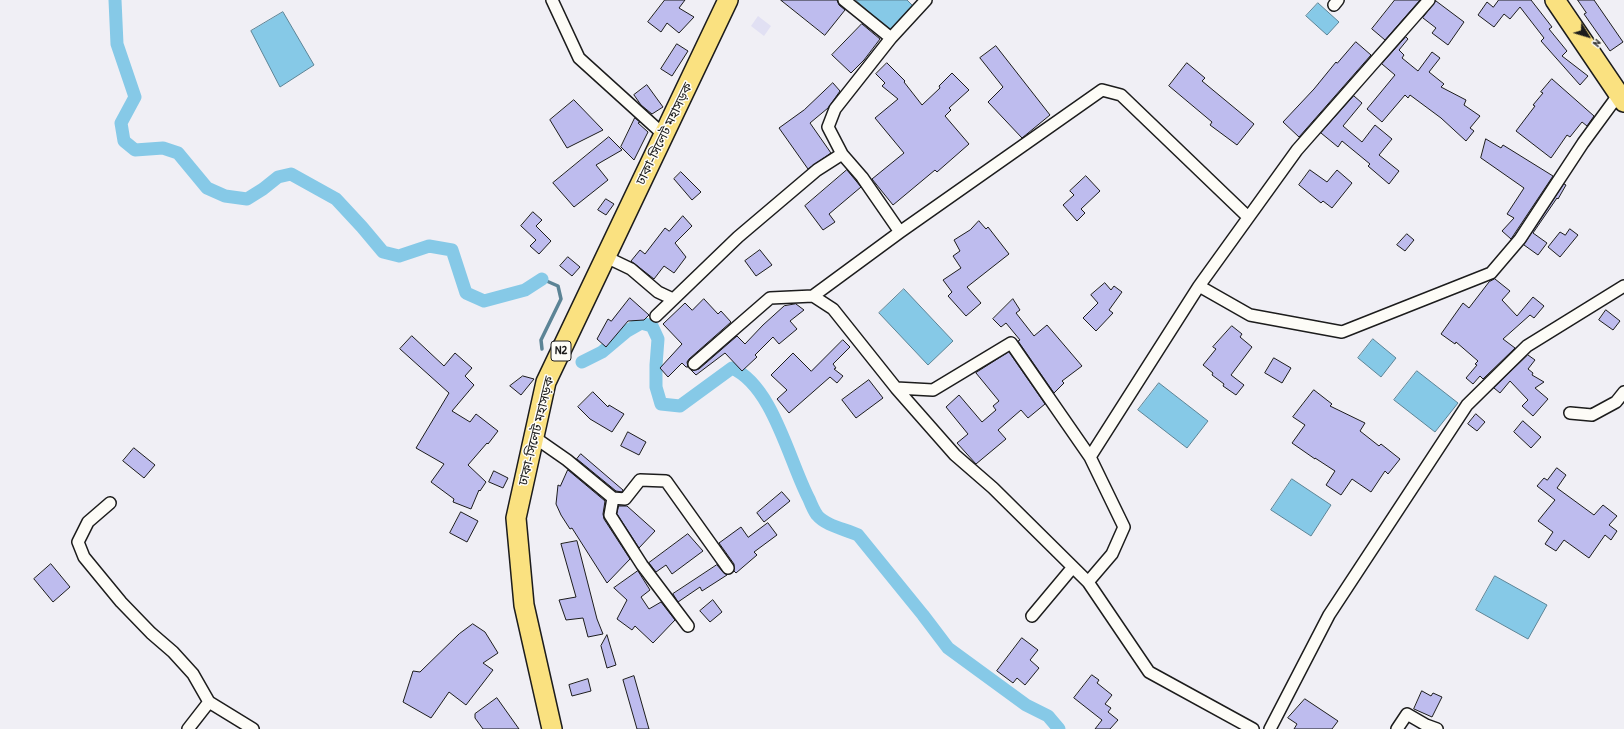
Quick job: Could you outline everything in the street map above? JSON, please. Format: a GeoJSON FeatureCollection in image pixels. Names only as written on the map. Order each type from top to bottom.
{"type":"FeatureCollection","features":[{"type":"Feature","properties":{"kind":"highway","name":"ঢাকা-সিলেট মহাসড়ক"},"geometry":{"type":"LineString","coordinates":[[552,729],[524,605],[516,518],[546,382],[728,0]]}},
{"type":"Feature","properties":{"kind":"highway"},"geometry":{"type":"LineString","coordinates":[[1556,0],[1622,98]]}},
{"type":"Feature","properties":{"kind":"street"},"geometry":{"type":"LineString","coordinates":[[552,0],[579,58],[664,135]]}},
{"type":"Feature","properties":{"kind":"street"},"geometry":{"type":"LineString","coordinates":[[844,0],[891,38]]}},
{"type":"Feature","properties":{"kind":"street"},"geometry":{"type":"LineString","coordinates":[[900,232],[862,178],[842,154],[828,128],[835,109],[891,38],[926,0]]}},
{"type":"Feature","properties":{"kind":"street"},"geometry":{"type":"LineString","coordinates":[[1090,457],[1199,286],[1297,150],[1429,0]]}},
{"type":"Feature","properties":{"kind":"street"},"geometry":{"type":"LineString","coordinates":[[694,364],[770,298],[813,296],[900,232],[1102,90],[1121,95],[1248,217]]}},
{"type":"Feature","properties":{"kind":"street"},"geometry":{"type":"LineString","coordinates":[[1199,286],[1250,315],[1342,332],[1491,274],[1520,239],[1583,143],[1622,98]]}},
{"type":"Feature","properties":{"kind":"street"},"geometry":{"type":"LineString","coordinates":[[656,316],[738,237],[816,170],[842,154]]}},
{"type":"Feature","properties":{"kind":"street"},"geometry":{"type":"LineString","coordinates":[[606,257],[631,269],[658,292],[673,299]]}},
{"type":"Feature","properties":{"kind":"street"},"geometry":{"type":"LineString","coordinates":[[1270,729],[1328,614],[1467,404],[1527,346],[1624,286]]}},
{"type":"Feature","properties":{"kind":"street"},"geometry":{"type":"LineString","coordinates":[[813,296],[832,308],[896,388],[955,455],[993,488],[1088,582],[1149,672],[1253,729]]}},
{"type":"Feature","properties":{"kind":"street"},"geometry":{"type":"LineString","coordinates":[[896,388],[933,390],[1011,343],[1090,457],[1124,527],[1112,554],[1088,582]]}},
{"type":"Feature","properties":{"kind":"street"},"geometry":{"type":"LineString","coordinates":[[1570,413],[1592,415],[1616,402],[1624,392]]}},
{"type":"Feature","properties":{"kind":"street"},"geometry":{"type":"LineString","coordinates":[[534,437],[566,460],[613,498],[625,499],[640,480],[666,481],[728,568]]}},
{"type":"Feature","properties":{"kind":"street"},"geometry":{"type":"LineString","coordinates":[[613,498],[610,515],[642,565],[688,626]]}},
{"type":"Feature","properties":{"kind":"street"},"geometry":{"type":"LineString","coordinates":[[110,503],[88,522],[78,542],[84,557],[121,602],[151,633],[173,652],[193,674],[209,702],[253,729]]}},
{"type":"Feature","properties":{"kind":"street"},"geometry":{"type":"LineString","coordinates":[[1032,616],[1073,567]]}},
{"type":"Feature","properties":{"kind":"street"},"geometry":{"type":"LineString","coordinates":[[188,729],[209,702]]}},
{"type":"Feature","properties":{"kind":"street"},"geometry":{"type":"LineString","coordinates":[[1397,729],[1407,714],[1426,725],[1437,729]]}},
{"type":"Feature","properties":{"kind":"shaded area"},"geometry":{"type":"Polygon","coordinates":[[[758,16],[771,26],[764,36],[751,26],[758,16]]]}},
{"type":"Feature","properties":{"kind":"water"},"geometry":{"type":"Polygon","coordinates":[[[856,0],[907,0],[914,7],[891,31],[856,0]]]}},
{"type":"Feature","properties":{"kind":"water"},"geometry":{"type":"Polygon","coordinates":[[[1318,3],[1339,22],[1327,35],[1306,16],[1318,3]]]}},
{"type":"Feature","properties":{"kind":"water"},"geometry":{"type":"Polygon","coordinates":[[[283,12],[314,65],[280,87],[251,31],[283,12]]]}},
{"type":"Feature","properties":{"kind":"water"},"geometry":{"type":"Polygon","coordinates":[[[904,289],[953,341],[928,365],[879,313],[904,289]]]}},
{"type":"Feature","properties":{"kind":"water"},"geometry":{"type":"Polygon","coordinates":[[[1373,339],[1396,358],[1381,377],[1358,358],[1373,339]]]}},
{"type":"Feature","properties":{"kind":"water"},"geometry":{"type":"Polygon","coordinates":[[[1417,371],[1458,403],[1435,432],[1394,400],[1417,371]]]}},
{"type":"Feature","properties":{"kind":"water"},"geometry":{"type":"Polygon","coordinates":[[[1159,383],[1208,421],[1187,448],[1138,410],[1159,383]]]}},
{"type":"Feature","properties":{"kind":"water"},"geometry":{"type":"Polygon","coordinates":[[[1292,479],[1331,505],[1311,536],[1271,510],[1292,479]]]}},
{"type":"Feature","properties":{"kind":"water"},"geometry":{"type":"Polygon","coordinates":[[[1495,576],[1547,605],[1528,639],[1476,610],[1495,576]]]}},
{"type":"Feature","properties":{"kind":"building"},"geometry":{"type":"Polygon","coordinates":[[[665,0],[685,0],[679,8],[694,17],[679,33],[667,23],[661,32],[648,22],[665,0]]]}},
{"type":"Feature","properties":{"kind":"building"},"geometry":{"type":"Polygon","coordinates":[[[781,0],[837,0],[839,5],[845,10],[825,35],[781,0]]]}},
{"type":"Feature","properties":{"kind":"building"},"geometry":{"type":"Polygon","coordinates":[[[1395,0],[1420,0],[1385,40],[1372,29],[1395,0]]]}},
{"type":"Feature","properties":{"kind":"building"},"geometry":{"type":"Polygon","coordinates":[[[1499,0],[1531,0],[1552,27],[1549,29],[1567,51],[1562,56],[1588,76],[1580,85],[1541,41],[1544,38],[1520,7],[1510,19],[1504,14],[1494,27],[1478,15],[1487,2],[1493,7],[1499,0]]]}},
{"type":"Feature","properties":{"kind":"building"},"geometry":{"type":"Polygon","coordinates":[[[1578,0],[1594,0],[1623,42],[1610,51],[1584,14],[1586,13],[1578,0]]]}},
{"type":"Feature","properties":{"kind":"building"},"geometry":{"type":"Polygon","coordinates":[[[1436,1],[1464,22],[1448,45],[1432,33],[1436,28],[1423,18],[1436,1]]]}},
{"type":"Feature","properties":{"kind":"building"},"geometry":{"type":"Polygon","coordinates":[[[862,24],[880,39],[864,60],[851,73],[832,55],[862,24]]]}},
{"type":"Feature","properties":{"kind":"building"},"geometry":{"type":"Polygon","coordinates":[[[1406,37],[1408,39],[1399,50],[1404,55],[1402,58],[1418,71],[1432,52],[1440,58],[1429,72],[1444,84],[1441,87],[1466,100],[1464,105],[1480,116],[1470,128],[1474,131],[1466,141],[1441,118],[1410,95],[1408,98],[1405,95],[1382,122],[1367,109],[1395,75],[1382,64],[1406,37]]]}},
{"type":"Feature","properties":{"kind":"building"},"geometry":{"type":"Polygon","coordinates":[[[1356,42],[1371,55],[1299,137],[1283,122],[1314,89],[1336,62],[1337,63],[1356,42]]]}},
{"type":"Feature","properties":{"kind":"building"},"geometry":{"type":"Polygon","coordinates":[[[677,44],[688,51],[672,76],[661,69],[677,44]]]}},
{"type":"Feature","properties":{"kind":"building"},"geometry":{"type":"Polygon","coordinates":[[[996,46],[1050,115],[1022,138],[988,102],[1003,87],[980,58],[996,46]]]}},
{"type":"Feature","properties":{"kind":"building"},"geometry":{"type":"Polygon","coordinates":[[[887,63],[905,81],[904,82],[922,105],[940,88],[939,86],[952,73],[969,90],[949,108],[951,110],[945,116],[969,144],[937,172],[935,170],[893,205],[872,179],[904,153],[875,118],[898,99],[882,86],[885,83],[876,74],[887,63]]]}},
{"type":"Feature","properties":{"kind":"building"},"geometry":{"type":"Polygon","coordinates":[[[1187,63],[1205,78],[1202,81],[1254,124],[1237,145],[1210,125],[1212,122],[1169,86],[1187,63]]]}},
{"type":"Feature","properties":{"kind":"building"},"geometry":{"type":"Polygon","coordinates":[[[1552,79],[1594,116],[1587,126],[1582,122],[1570,137],[1567,135],[1551,158],[1516,131],[1535,106],[1533,105],[1543,93],[1541,92],[1552,79]]]}},
{"type":"Feature","properties":{"kind":"building"},"geometry":{"type":"Polygon","coordinates":[[[833,83],[840,91],[828,108],[810,123],[831,153],[808,169],[779,128],[804,110],[833,83]]]}},
{"type":"Feature","properties":{"kind":"building"},"geometry":{"type":"Polygon","coordinates":[[[647,85],[663,107],[652,114],[641,105],[634,95],[647,85]]]}},
{"type":"Feature","properties":{"kind":"building"},"geometry":{"type":"Polygon","coordinates":[[[1354,96],[1362,103],[1343,126],[1362,142],[1375,125],[1392,139],[1379,155],[1399,171],[1389,184],[1368,166],[1370,164],[1342,141],[1338,147],[1321,133],[1354,96]]]}},
{"type":"Feature","properties":{"kind":"building"},"geometry":{"type":"Polygon","coordinates":[[[574,100],[603,130],[567,148],[550,120],[574,100]]]}},
{"type":"Feature","properties":{"kind":"building"},"geometry":{"type":"Polygon","coordinates":[[[635,118],[640,122],[638,123],[648,132],[634,160],[621,147],[635,118]]]}},
{"type":"Feature","properties":{"kind":"building"},"geometry":{"type":"Polygon","coordinates":[[[609,137],[622,150],[596,165],[608,180],[574,207],[553,183],[609,137]]]}},
{"type":"Feature","properties":{"kind":"building"},"geometry":{"type":"Polygon","coordinates":[[[1486,139],[1501,148],[1503,145],[1553,176],[1511,239],[1502,231],[1514,218],[1507,214],[1524,188],[1481,158],[1486,139]]]}},
{"type":"Feature","properties":{"kind":"building"},"geometry":{"type":"Polygon","coordinates":[[[847,170],[861,187],[829,214],[835,222],[823,230],[805,206],[847,170]]]}},
{"type":"Feature","properties":{"kind":"building"},"geometry":{"type":"Polygon","coordinates":[[[1310,170],[1327,182],[1337,170],[1352,183],[1332,208],[1323,201],[1321,203],[1299,185],[1310,170]]]}},
{"type":"Feature","properties":{"kind":"building"},"geometry":{"type":"Polygon","coordinates":[[[681,172],[701,192],[692,200],[674,179],[681,172]]]}},
{"type":"Feature","properties":{"kind":"building"},"geometry":{"type":"Polygon","coordinates":[[[1086,176],[1100,191],[1081,209],[1085,213],[1077,221],[1063,205],[1074,195],[1070,191],[1086,176]]]}},
{"type":"Feature","properties":{"kind":"building"},"geometry":{"type":"Polygon","coordinates":[[[1564,184],[1566,185],[1558,199],[1557,198],[1533,233],[1547,243],[1538,255],[1524,245],[1564,184]]]}},
{"type":"Feature","properties":{"kind":"building"},"geometry":{"type":"Polygon","coordinates":[[[606,199],[614,204],[606,215],[598,210],[606,199]]]}},
{"type":"Feature","properties":{"kind":"building"},"geometry":{"type":"Polygon","coordinates":[[[533,212],[542,220],[536,226],[551,241],[539,254],[530,246],[536,240],[521,226],[533,212]]]}},
{"type":"Feature","properties":{"kind":"building"},"geometry":{"type":"Polygon","coordinates":[[[683,216],[692,226],[675,243],[686,257],[674,273],[664,266],[654,279],[631,261],[640,250],[645,254],[665,228],[669,231],[683,216]]]}},
{"type":"Feature","properties":{"kind":"building"},"geometry":{"type":"Polygon","coordinates":[[[979,221],[986,229],[988,227],[1009,254],[967,287],[981,303],[966,316],[948,296],[952,292],[943,280],[961,268],[953,256],[960,251],[954,240],[970,230],[979,221]]]}},
{"type":"Feature","properties":{"kind":"building"},"geometry":{"type":"Polygon","coordinates":[[[1570,229],[1578,235],[1560,257],[1548,247],[1560,232],[1565,235],[1570,229]]]}},
{"type":"Feature","properties":{"kind":"building"},"geometry":{"type":"Polygon","coordinates":[[[1407,234],[1414,240],[1405,251],[1397,245],[1407,234]]]}},
{"type":"Feature","properties":{"kind":"building"},"geometry":{"type":"Polygon","coordinates":[[[760,250],[772,265],[756,276],[745,261],[760,250]]]}},
{"type":"Feature","properties":{"kind":"building"},"geometry":{"type":"Polygon","coordinates":[[[568,257],[580,267],[572,276],[560,266],[568,257]]]}},
{"type":"Feature","properties":{"kind":"building"},"geometry":{"type":"Polygon","coordinates":[[[1495,279],[1510,291],[1502,300],[1517,316],[1533,297],[1544,306],[1534,318],[1530,315],[1503,339],[1515,348],[1483,379],[1480,376],[1473,384],[1466,378],[1477,365],[1475,364],[1478,361],[1456,342],[1455,344],[1441,334],[1463,303],[1469,308],[1489,282],[1495,279]]]}},
{"type":"Feature","properties":{"kind":"building"},"geometry":{"type":"Polygon","coordinates":[[[1105,283],[1111,290],[1114,286],[1122,292],[1109,310],[1113,313],[1096,331],[1083,318],[1098,303],[1091,295],[1105,283]]]}},
{"type":"Feature","properties":{"kind":"building"},"geometry":{"type":"Polygon","coordinates":[[[630,298],[649,315],[644,320],[628,321],[606,347],[597,339],[608,319],[611,321],[630,298]]]}},
{"type":"Feature","properties":{"kind":"building"},"geometry":{"type":"Polygon","coordinates":[[[704,299],[718,314],[721,311],[731,322],[689,359],[687,362],[688,367],[682,363],[668,377],[660,368],[682,344],[663,324],[685,303],[692,310],[704,299]]]}},
{"type":"Feature","properties":{"kind":"building"},"geometry":{"type":"Polygon","coordinates":[[[1013,299],[1020,310],[1016,313],[1034,336],[1047,325],[1082,366],[1062,381],[1064,383],[1054,393],[1018,341],[1020,340],[1006,323],[1001,327],[993,319],[1013,299]]]}},
{"type":"Feature","properties":{"kind":"building"},"geometry":{"type":"Polygon","coordinates":[[[796,304],[804,310],[790,321],[797,329],[779,344],[773,337],[755,355],[757,357],[742,371],[725,353],[696,375],[691,370],[699,369],[737,336],[745,344],[784,306],[796,304]]]}},
{"type":"Feature","properties":{"kind":"building"},"geometry":{"type":"Polygon","coordinates":[[[1606,310],[1620,321],[1613,330],[1599,320],[1606,310]]]}},
{"type":"Feature","properties":{"kind":"building"},"geometry":{"type":"Polygon","coordinates":[[[1232,326],[1242,334],[1240,337],[1252,347],[1231,375],[1244,385],[1236,395],[1223,386],[1224,384],[1212,375],[1213,373],[1203,365],[1216,349],[1213,347],[1232,326]]]}},
{"type":"Feature","properties":{"kind":"building"},"geometry":{"type":"Polygon","coordinates":[[[412,336],[444,366],[455,353],[472,368],[465,376],[474,385],[452,411],[470,422],[476,414],[498,431],[468,465],[486,482],[480,491],[479,490],[471,509],[453,502],[454,499],[431,482],[444,464],[416,448],[449,393],[400,349],[412,336]]]}},
{"type":"Feature","properties":{"kind":"building"},"geometry":{"type":"Polygon","coordinates":[[[843,340],[850,347],[833,364],[836,368],[834,369],[843,376],[837,383],[830,377],[789,413],[777,399],[787,390],[771,375],[793,353],[811,371],[843,340]]]}},
{"type":"Feature","properties":{"kind":"building"},"geometry":{"type":"Polygon","coordinates":[[[1009,352],[1045,404],[1028,418],[1021,410],[998,430],[1006,439],[976,464],[957,443],[968,434],[946,407],[959,395],[982,422],[996,410],[993,406],[999,401],[976,373],[1009,352]]]}},
{"type":"Feature","properties":{"kind":"building"},"geometry":{"type":"Polygon","coordinates":[[[1528,355],[1535,360],[1528,369],[1533,373],[1532,375],[1544,382],[1535,388],[1548,399],[1533,416],[1522,406],[1528,400],[1510,381],[1500,393],[1494,388],[1528,355]]]}},
{"type":"Feature","properties":{"kind":"building"},"geometry":{"type":"Polygon","coordinates":[[[1274,358],[1291,368],[1282,383],[1265,373],[1274,358]]]}},
{"type":"Feature","properties":{"kind":"building"},"geometry":{"type":"Polygon","coordinates":[[[523,376],[534,379],[521,395],[510,386],[523,376]]]}},
{"type":"Feature","properties":{"kind":"building"},"geometry":{"type":"Polygon","coordinates":[[[869,380],[883,398],[856,418],[842,400],[869,380]]]}},
{"type":"Feature","properties":{"kind":"building"},"geometry":{"type":"Polygon","coordinates":[[[1314,390],[1332,404],[1330,406],[1365,423],[1360,431],[1379,446],[1381,444],[1400,459],[1388,474],[1385,471],[1371,492],[1352,479],[1341,495],[1326,485],[1335,471],[1292,443],[1305,425],[1293,417],[1314,390]]]}},
{"type":"Feature","properties":{"kind":"building"},"geometry":{"type":"Polygon","coordinates":[[[593,392],[608,407],[609,405],[624,414],[612,432],[590,419],[578,407],[593,392]]]}},
{"type":"Feature","properties":{"kind":"building"},"geometry":{"type":"Polygon","coordinates":[[[1476,414],[1485,422],[1477,431],[1468,424],[1476,414]]]}},
{"type":"Feature","properties":{"kind":"building"},"geometry":{"type":"Polygon","coordinates":[[[1523,421],[1541,437],[1531,448],[1514,432],[1523,421]]]}},
{"type":"Feature","properties":{"kind":"building"},"geometry":{"type":"Polygon","coordinates":[[[628,432],[646,442],[639,455],[621,446],[628,432]]]}},
{"type":"Feature","properties":{"kind":"building"},"geometry":{"type":"Polygon","coordinates":[[[134,448],[155,465],[144,478],[123,461],[134,448]]]}},
{"type":"Feature","properties":{"kind":"building"},"geometry":{"type":"Polygon","coordinates":[[[581,454],[623,490],[622,492],[616,491],[577,459],[581,454]]]}},
{"type":"Feature","properties":{"kind":"building"},"geometry":{"type":"Polygon","coordinates":[[[1557,468],[1566,475],[1557,488],[1594,515],[1603,505],[1617,516],[1609,525],[1617,531],[1611,540],[1605,535],[1589,558],[1564,540],[1556,551],[1545,544],[1553,532],[1538,521],[1555,500],[1537,486],[1544,478],[1547,480],[1557,468]]]}},
{"type":"Feature","properties":{"kind":"building"},"geometry":{"type":"Polygon","coordinates":[[[568,470],[605,501],[603,514],[604,519],[630,559],[607,583],[572,528],[570,529],[556,504],[558,485],[560,486],[568,470]]]}},
{"type":"Feature","properties":{"kind":"building"},"geometry":{"type":"Polygon","coordinates":[[[494,471],[508,478],[503,488],[489,482],[494,471]]]}},
{"type":"Feature","properties":{"kind":"building"},"geometry":{"type":"Polygon","coordinates":[[[782,492],[790,501],[764,522],[757,513],[782,492]]]}},
{"type":"Feature","properties":{"kind":"building"},"geometry":{"type":"Polygon","coordinates":[[[619,506],[627,506],[655,531],[639,548],[617,514],[619,506]]]}},
{"type":"Feature","properties":{"kind":"building"},"geometry":{"type":"Polygon","coordinates":[[[461,512],[478,521],[467,542],[450,533],[461,512]]]}},
{"type":"Feature","properties":{"kind":"building"},"geometry":{"type":"Polygon","coordinates":[[[768,523],[777,535],[754,552],[757,555],[736,573],[734,571],[734,564],[719,543],[741,527],[748,537],[768,523]]]}},
{"type":"Feature","properties":{"kind":"building"},"geometry":{"type":"Polygon","coordinates":[[[688,534],[703,551],[672,574],[666,565],[656,572],[649,563],[688,534]]]}},
{"type":"Feature","properties":{"kind":"building"},"geometry":{"type":"Polygon","coordinates":[[[577,541],[597,619],[603,634],[588,637],[583,618],[566,620],[559,600],[576,597],[561,544],[577,541]]]}},
{"type":"Feature","properties":{"kind":"building"},"geometry":{"type":"Polygon","coordinates":[[[51,564],[70,587],[53,602],[34,579],[51,564]]]}},
{"type":"Feature","properties":{"kind":"building"},"geometry":{"type":"Polygon","coordinates":[[[717,565],[727,575],[702,591],[700,587],[678,602],[673,594],[717,565]]]}},
{"type":"Feature","properties":{"kind":"building"},"geometry":{"type":"Polygon","coordinates":[[[638,571],[650,590],[641,597],[649,609],[661,602],[675,620],[653,643],[635,626],[632,630],[617,619],[627,600],[614,588],[638,571]]]}},
{"type":"Feature","properties":{"kind":"building"},"geometry":{"type":"Polygon","coordinates":[[[713,600],[722,612],[710,622],[700,611],[713,600]]]}},
{"type":"Feature","properties":{"kind":"building"},"geometry":{"type":"Polygon","coordinates":[[[473,624],[485,632],[498,653],[483,663],[493,670],[466,705],[449,692],[431,718],[403,702],[413,671],[420,672],[459,634],[473,624]]]}},
{"type":"Feature","properties":{"kind":"building"},"geometry":{"type":"Polygon","coordinates":[[[607,635],[616,665],[607,668],[601,646],[607,635]]]}},
{"type":"Feature","properties":{"kind":"building"},"geometry":{"type":"Polygon","coordinates":[[[1022,638],[1038,650],[1030,660],[1039,668],[1025,685],[1017,678],[1013,683],[997,671],[1022,638]]]}},
{"type":"Feature","properties":{"kind":"building"},"geometry":{"type":"Polygon","coordinates":[[[1092,675],[1099,680],[1097,683],[1112,695],[1105,704],[1111,708],[1108,712],[1118,720],[1110,729],[1095,729],[1102,720],[1074,698],[1092,675]]]}},
{"type":"Feature","properties":{"kind":"building"},"geometry":{"type":"Polygon","coordinates":[[[634,676],[649,729],[637,729],[623,680],[634,676]]]}},
{"type":"Feature","properties":{"kind":"building"},"geometry":{"type":"Polygon","coordinates":[[[588,679],[591,691],[572,696],[569,685],[588,679]]]}},
{"type":"Feature","properties":{"kind":"building"},"geometry":{"type":"Polygon","coordinates":[[[1422,691],[1431,696],[1433,693],[1442,697],[1432,717],[1414,709],[1422,691]]]}},
{"type":"Feature","properties":{"kind":"building"},"geometry":{"type":"Polygon","coordinates":[[[497,698],[519,729],[483,729],[475,718],[475,714],[497,698]]]}},
{"type":"Feature","properties":{"kind":"building"},"geometry":{"type":"Polygon","coordinates":[[[1305,699],[1338,721],[1332,729],[1294,729],[1297,724],[1288,718],[1305,699]]]}},
{"type":"Feature","properties":{"kind":"waterway"},"geometry":{"type":"LineString","coordinates":[[115,0],[117,44],[135,97],[121,123],[124,141],[135,150],[163,148],[178,153],[207,188],[225,196],[247,199],[278,177],[291,174],[336,199],[383,252],[399,256],[429,246],[452,250],[466,293],[484,301],[525,290],[542,279]]}},
{"type":"Feature","properties":{"kind":"waterway"},"geometry":{"type":"LineString","coordinates":[[542,279],[558,286],[561,299],[541,340],[542,349]]}},
{"type":"Feature","properties":{"kind":"waterway"},"geometry":{"type":"LineString","coordinates":[[582,362],[602,352],[627,331],[641,323],[652,326],[658,339],[656,387],[661,404],[680,406],[732,368],[746,377],[759,391],[769,407],[817,515],[830,525],[858,535],[948,648],[1026,705],[1048,716],[1059,729]]}}]}
